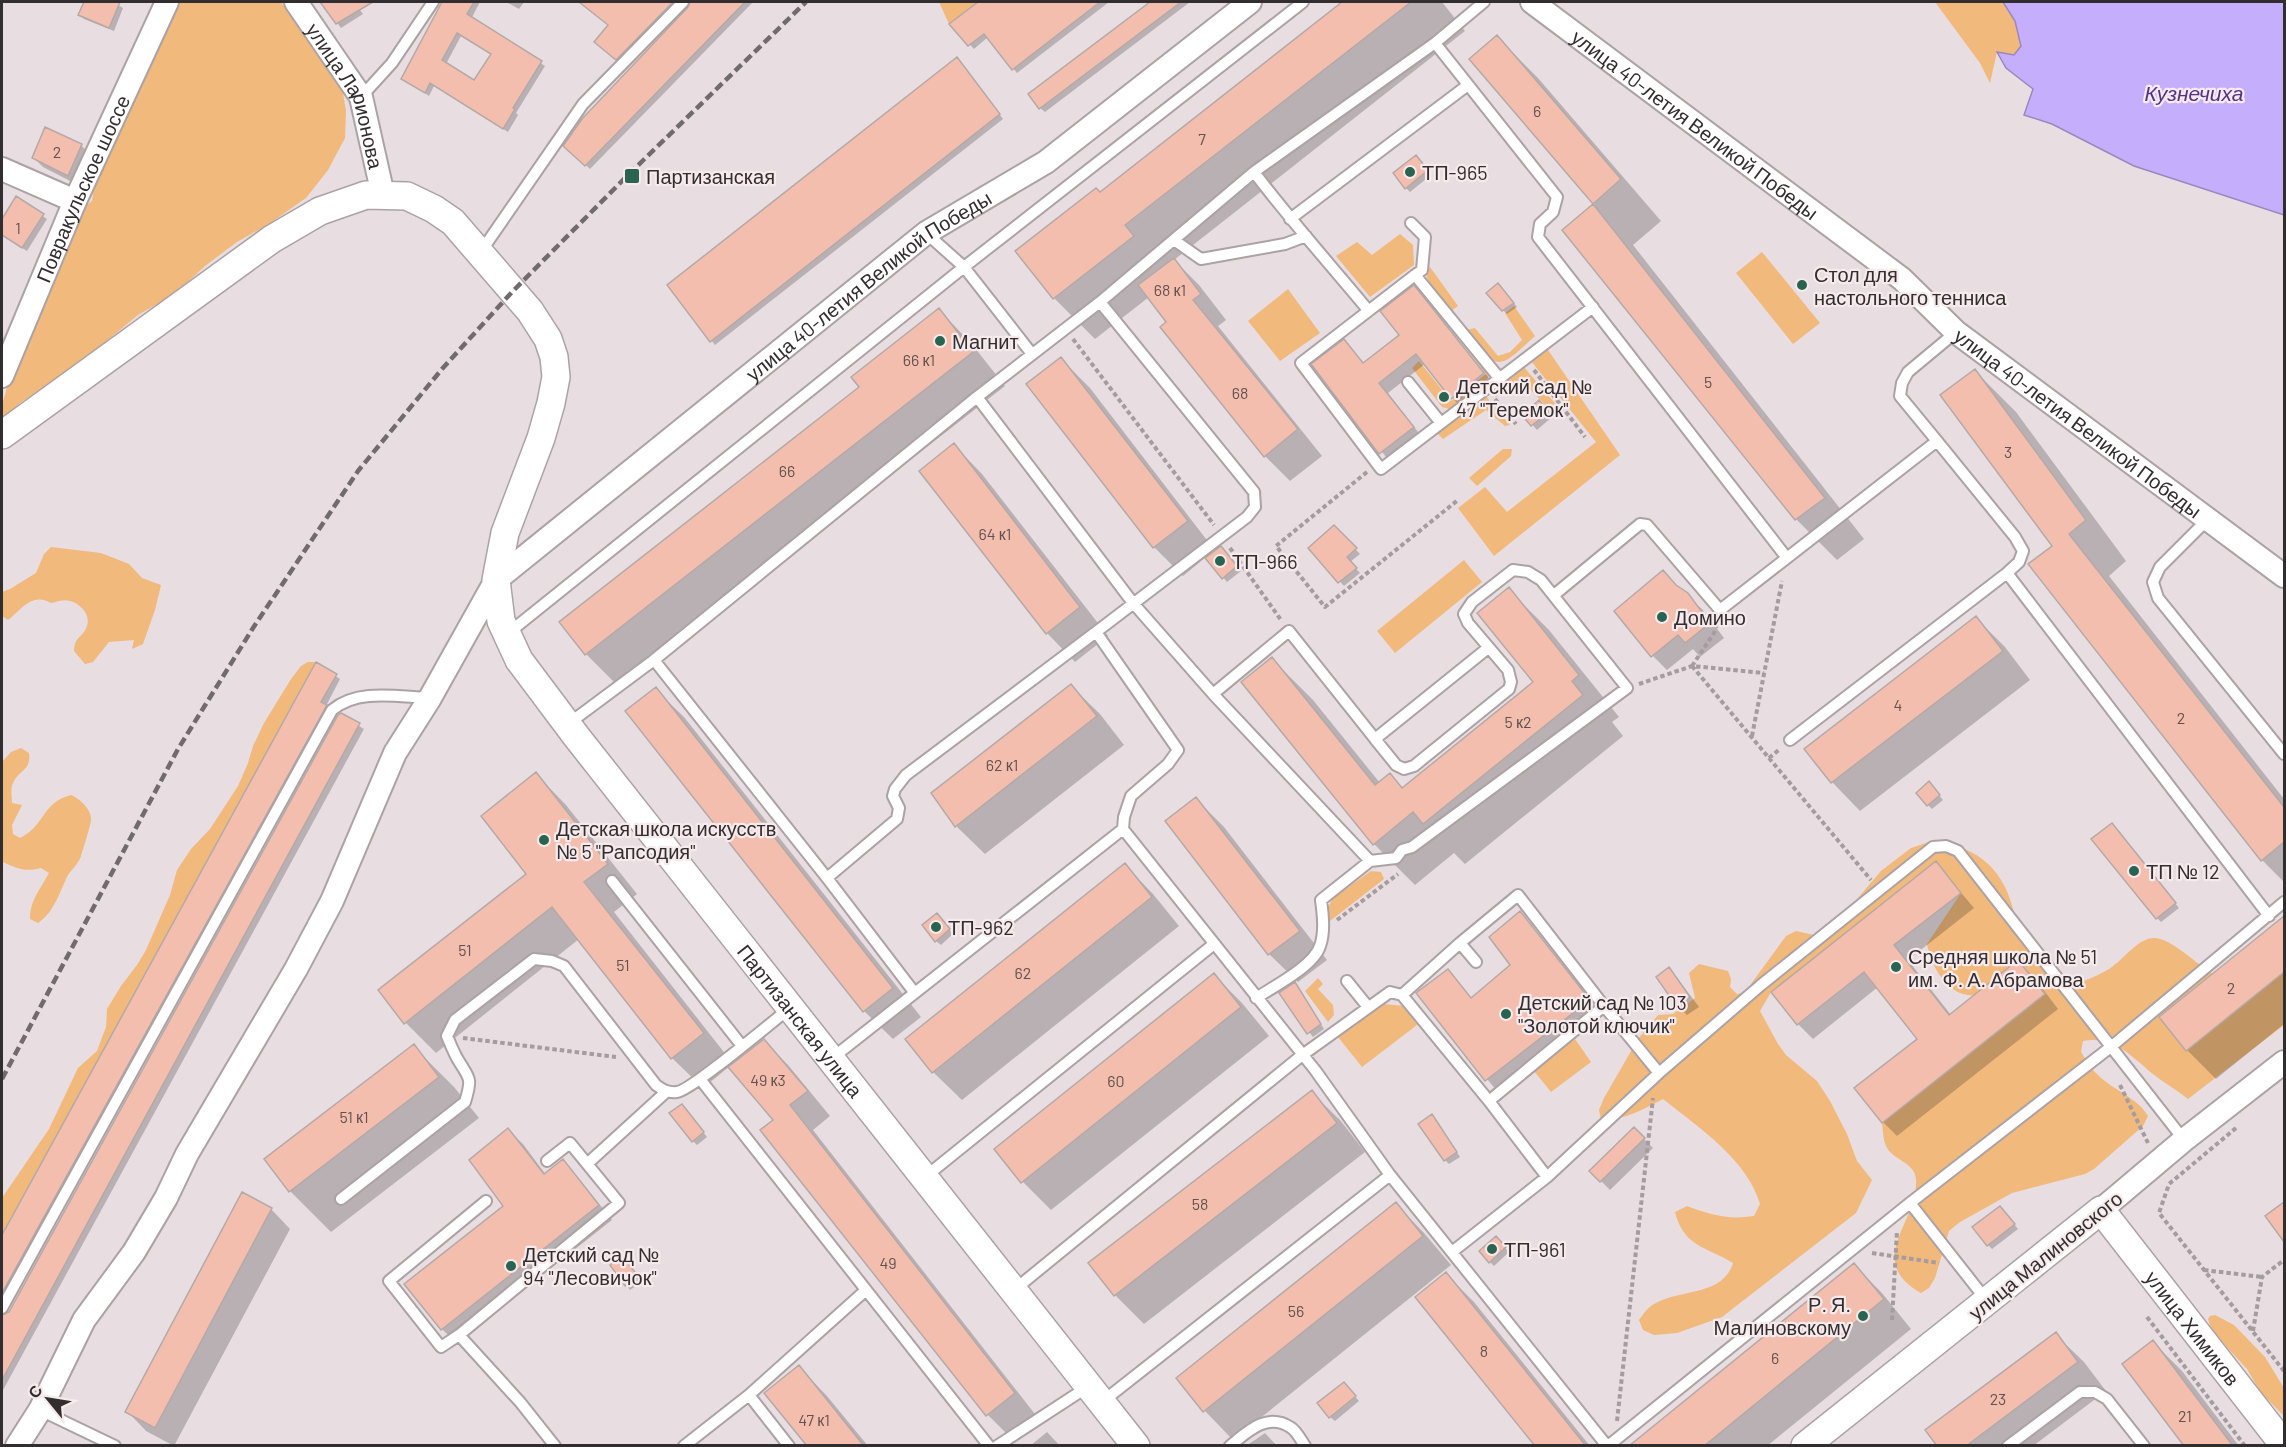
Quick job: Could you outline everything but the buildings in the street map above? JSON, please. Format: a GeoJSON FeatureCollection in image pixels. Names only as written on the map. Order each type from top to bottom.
{"type":"FeatureCollection","features":[{"type":"Feature","properties":{"kind":"street","name":"Повракульское шоссе"},"geometry":{"type":"LineString","coordinates":[[2,376],[75,201],[167,2]]}},
{"type":"Feature","properties":{"kind":"street","name":"улица Ларионова"},"geometry":{"type":"LineString","coordinates":[[296,2],[361,97],[383,195]]}},
{"type":"Feature","properties":{"kind":"street","name":"улица 40-летия Великой Победы"},"geometry":{"type":"LineString","coordinates":[[496,580],[926,234],[1046,162],[1250,2]]}},
{"type":"Feature","properties":{"kind":"street","name":"улица 40-летия Великой Победы"},"geometry":{"type":"LineString","coordinates":[[1532,2],[1902,279],[1956,332],[2284,576]]}},
{"type":"Feature","properties":{"kind":"street"},"geometry":{"type":"LineString","coordinates":[[2,169],[75,201]]}},
{"type":"Feature","properties":{"kind":"street","name":"Партизанская улица"},"geometry":{"type":"LineString","coordinates":[[2,435],[272,240],[320,211],[366,195],[407,196],[434,209],[453,222],[530,311],[548,339],[554,357],[556,377],[551,403],[541,438],[505,533],[496,580],[501,621],[519,660],[583,746],[1136,1446]]}},
{"type":"Feature","properties":{"kind":"street"},"geometry":{"type":"LineString","coordinates":[[17,1446],[40,1410],[84,1320],[134,1252],[161,1207],[193,1144],[296,969],[332,901],[395,753],[430,698],[496,580]]}},
{"type":"Feature","properties":{"kind":"street","name":"улица Малиновского"},"geometry":{"type":"LineString","coordinates":[[1804,1446],[1988,1302],[2184,1140],[2284,1062]]}},
{"type":"Feature","properties":{"kind":"street","name":"улица Химиков"},"geometry":{"type":"LineString","coordinates":[[2101,1210],[2279,1443]]}},
{"type":"Feature","properties":{"kind":"lane"},"geometry":{"type":"LineString","coordinates":[[361,97],[392,63],[433,2]]}},
{"type":"Feature","properties":{"kind":"lane"},"geometry":{"type":"LineString","coordinates":[[480,253],[583,104],[683,2]]}},
{"type":"Feature","properties":{"kind":"lane"},"geometry":{"type":"LineString","coordinates":[[507,635],[964,267],[1303,2]]}},
{"type":"Feature","properties":{"kind":"lane"},"geometry":{"type":"LineString","coordinates":[[568,724],[654,660],[977,397],[1100,302],[1254,172],[1435,43],[1484,2]]}},
{"type":"Feature","properties":{"kind":"lane"},"geometry":{"type":"LineString","coordinates":[[1435,43],[1557,197],[1553,212],[1540,224],[1538,237],[1787,558]]}},
{"type":"Feature","properties":{"kind":"lane"},"geometry":{"type":"LineString","coordinates":[[1290,219],[1468,85]]}},
{"type":"Feature","properties":{"kind":"lane"},"geometry":{"type":"LineString","coordinates":[[1254,172],[1290,219],[1368,310]]}},
{"type":"Feature","properties":{"kind":"lane"},"geometry":{"type":"LineString","coordinates":[[1411,223],[1425,237],[1422,270],[1301,363],[1381,469],[1593,307]]}},
{"type":"Feature","properties":{"kind":"lane"},"geometry":{"type":"LineString","coordinates":[[926,234],[964,267],[1032,354]]}},
{"type":"Feature","properties":{"kind":"lane"},"geometry":{"type":"LineString","coordinates":[[1174,240],[1201,259],[1285,244],[1306,236]]}},
{"type":"Feature","properties":{"kind":"lane"},"geometry":{"type":"LineString","coordinates":[[1415,275],[1500,379]]}},
{"type":"Feature","properties":{"kind":"lane"},"geometry":{"type":"LineString","coordinates":[[827,878],[897,819],[899,808],[893,796],[894,789],[906,775],[1247,517],[1255,507],[1254,492],[1100,302]]}},
{"type":"Feature","properties":{"kind":"lane"},"geometry":{"type":"LineString","coordinates":[[1790,740],[2019,562],[2023,551],[2015,537],[1900,396],[1902,383],[1908,372],[1956,332]]}},
{"type":"Feature","properties":{"kind":"lane"},"geometry":{"type":"LineString","coordinates":[[1408,382],[1441,423]]}},
{"type":"Feature","properties":{"kind":"lane"},"geometry":{"type":"LineString","coordinates":[[977,397],[1133,603],[1213,694],[1371,861]]}},
{"type":"Feature","properties":{"kind":"lane"},"geometry":{"type":"LineString","coordinates":[[1554,595],[1640,524],[1647,525],[1720,610],[1937,441]]}},
{"type":"Feature","properties":{"kind":"lane"},"geometry":{"type":"LineString","coordinates":[[2209,518],[2160,567],[2153,582],[2158,598],[2284,754]]}},
{"type":"Feature","properties":{"kind":"lane"},"geometry":{"type":"LineString","coordinates":[[1213,694],[1289,631],[1396,765],[1404,770],[1414,766],[1509,689],[1511,682],[1508,670],[1468,623],[1464,614],[1472,602],[1513,570],[1528,572],[1541,580],[1627,688],[1412,847],[1402,850],[1396,858],[1371,861],[1322,900],[1323,923],[1320,948],[1310,962],[1256,998]]}},
{"type":"Feature","properties":{"kind":"lane"},"geometry":{"type":"LineString","coordinates":[[2007,573],[2269,916]]}},
{"type":"Feature","properties":{"kind":"lane"},"geometry":{"type":"LineString","coordinates":[[1096,632],[1178,750],[1168,764],[1131,796],[1124,817],[1123,829],[1315,1070],[1390,1175],[1610,1444],[1910,1203],[2112,1046],[2284,902]]}},
{"type":"Feature","properties":{"kind":"lane"},"geometry":{"type":"LineString","coordinates":[[1375,739],[1488,648]]}},
{"type":"Feature","properties":{"kind":"lane"},"geometry":{"type":"LineString","coordinates":[[654,660],[914,992]]}},
{"type":"Feature","properties":{"kind":"lane"},"geometry":{"type":"LineString","coordinates":[[2,1308],[332,710],[341,702],[360,696],[430,698]]}},
{"type":"Feature","properties":{"kind":"lane"},"geometry":{"type":"LineString","coordinates":[[831,1059],[1123,829]]}},
{"type":"Feature","properties":{"kind":"lane"},"geometry":{"type":"LineString","coordinates":[[1452,1252],[1547,1177],[1761,985],[1933,847],[1946,846],[1958,850],[2184,1140]]}},
{"type":"Feature","properties":{"kind":"lane"},"geometry":{"type":"LineString","coordinates":[[612,880],[742,1046]]}},
{"type":"Feature","properties":{"kind":"lane"},"geometry":{"type":"LineString","coordinates":[[1402,995],[1518,895],[1658,1075]]}},
{"type":"Feature","properties":{"kind":"lane"},"geometry":{"type":"LineString","coordinates":[[1460,943],[1476,962]]}},
{"type":"Feature","properties":{"kind":"lane"},"geometry":{"type":"LineString","coordinates":[[925,1178],[1214,944]]}},
{"type":"Feature","properties":{"kind":"lane"},"geometry":{"type":"LineString","coordinates":[[341,1199],[465,1102],[470,1077],[456,1058],[447,1036],[455,1020],[534,959],[552,961],[564,966],[656,1085],[666,1092],[680,1092],[700,1079],[790,1008]]}},
{"type":"Feature","properties":{"kind":"lane"},"geometry":{"type":"LineString","coordinates":[[1347,981],[1368,1008]]}},
{"type":"Feature","properties":{"kind":"lane"},"geometry":{"type":"LineString","coordinates":[[1013,1290],[1302,1056],[1390,992],[1402,995],[1489,1101],[1547,1177]]}},
{"type":"Feature","properties":{"kind":"lane"},"geometry":{"type":"LineString","coordinates":[[1489,1101],[1604,1006]]}},
{"type":"Feature","properties":{"kind":"lane"},"geometry":{"type":"LineString","coordinates":[[700,1079],[989,1446]]}},
{"type":"Feature","properties":{"kind":"lane"},"geometry":{"type":"LineString","coordinates":[[587,1164],[666,1092]]}},
{"type":"Feature","properties":{"kind":"lane"},"geometry":{"type":"LineString","coordinates":[[486,1202],[389,1281],[441,1347],[459,1335],[619,1203],[570,1143],[547,1161]]}},
{"type":"Feature","properties":{"kind":"lane"},"geometry":{"type":"LineString","coordinates":[[997,1446],[1096,1394],[1390,1175]]}},
{"type":"Feature","properties":{"kind":"lane"},"geometry":{"type":"LineString","coordinates":[[1910,1203],[1988,1302]]}},
{"type":"Feature","properties":{"kind":"lane"},"geometry":{"type":"LineString","coordinates":[[684,1446],[749,1395],[866,1290]]}},
{"type":"Feature","properties":{"kind":"lane"},"geometry":{"type":"LineString","coordinates":[[459,1335],[520,1402],[555,1446]]}},
{"type":"Feature","properties":{"kind":"lane"},"geometry":{"type":"LineString","coordinates":[[2008,1446],[2080,1392],[2096,1392],[2107,1399],[2144,1446]]}},
{"type":"Feature","properties":{"kind":"lane"},"geometry":{"type":"LineString","coordinates":[[749,1395],[789,1446]]}},
{"type":"Feature","properties":{"kind":"lane"},"geometry":{"type":"LineString","coordinates":[[40,1410],[115,1446]]}},
{"type":"Feature","properties":{"kind":"lane"},"geometry":{"type":"LineString","coordinates":[[1230,1446],[1260,1422],[1277,1422],[1290,1427],[1305,1446]]}},
{"type":"Feature","properties":{"kind":"path"},"geometry":{"type":"LineString","coordinates":[[1065,328],[1222,536],[1289,631]]}},
{"type":"Feature","properties":{"kind":"path"},"geometry":{"type":"LineString","coordinates":[[1526,360],[1585,436]]}},
{"type":"Feature","properties":{"kind":"path"},"geometry":{"type":"LineString","coordinates":[[1486,389],[1516,424]]}},
{"type":"Feature","properties":{"kind":"path"},"geometry":{"type":"LineString","coordinates":[[1377,464],[1276,546],[1324,607],[1458,500]]}},
{"type":"Feature","properties":{"kind":"path"},"geometry":{"type":"LineString","coordinates":[[1751,737],[1787,558]]}},
{"type":"Feature","properties":{"kind":"path"},"geometry":{"type":"LineString","coordinates":[[1692,666],[1714,633],[1720,610]]}},
{"type":"Feature","properties":{"kind":"path"},"geometry":{"type":"LineString","coordinates":[[1627,688],[1692,666],[1764,673]]}},
{"type":"Feature","properties":{"kind":"path"},"geometry":{"type":"LineString","coordinates":[[1692,666],[1879,890]]}},
{"type":"Feature","properties":{"kind":"path"},"geometry":{"type":"LineString","coordinates":[[447,1036],[637,1060]]}},
{"type":"Feature","properties":{"kind":"path"},"geometry":{"type":"LineString","coordinates":[[2112,1046],[2112,1069],[2158,1163]]}},
{"type":"Feature","properties":{"kind":"path"},"geometry":{"type":"LineString","coordinates":[[1610,1444],[1658,1075]]}},
{"type":"Feature","properties":{"kind":"path"},"geometry":{"type":"LineString","coordinates":[[2242,1123],[2169,1184],[2159,1213],[2284,1371]]}},
{"type":"Feature","properties":{"kind":"path"},"geometry":{"type":"LineString","coordinates":[[1892,1320],[1898,1213]]}},
{"type":"Feature","properties":{"kind":"path"},"geometry":{"type":"LineString","coordinates":[[1852,1250],[1960,1267]]}},
{"type":"Feature","properties":{"kind":"path"},"geometry":{"type":"LineString","coordinates":[[2253,1332],[2262,1277],[2284,1260]]}},
{"type":"Feature","properties":{"kind":"path"},"geometry":{"type":"LineString","coordinates":[[2204,1270],[2262,1277]]}},
{"type":"Feature","properties":{"kind":"path"},"geometry":{"type":"LineString","coordinates":[[2147,1317],[2245,1446]]}},
{"type":"Feature","properties":{"kind":"shaded area"},"geometry":{"type":"Polygon","coordinates":[[[170,2],[281,2],[343,93],[346,111],[345,138],[328,170],[306,198],[269,224],[237,242],[205,266],[176,293],[138,315],[86,358],[20,403],[5,418],[2,417],[2,405],[8,384],[82,209],[92,201],[95,181],[170,2]]]}},
{"type":"Feature","properties":{"kind":"shaded area"},"geometry":{"type":"Polygon","coordinates":[[[939,2],[978,2],[949,24],[939,2]]]}},
{"type":"Feature","properties":{"kind":"shaded area"},"geometry":{"type":"Polygon","coordinates":[[[1935,2],[2003,2],[2007,7],[2018,28],[2021,46],[2014,55],[1997,52],[1990,83],[1980,63],[1935,2]]]}},
{"type":"Feature","properties":{"kind":"shaded area"},"geometry":{"type":"Polygon","coordinates":[[[1400,234],[1413,245],[1414,265],[1370,297],[1336,256],[1357,242],[1372,255],[1400,234]]]}},
{"type":"Feature","properties":{"kind":"shaded area"},"geometry":{"type":"Polygon","coordinates":[[[1762,252],[1820,323],[1793,344],[1736,273],[1762,252]]]}},
{"type":"Feature","properties":{"kind":"shaded area"},"geometry":{"type":"Polygon","coordinates":[[[1430,267],[1458,306],[1451,311],[1429,285],[1426,273],[1430,267]]]}},
{"type":"Feature","properties":{"kind":"shaded area"},"geometry":{"type":"Polygon","coordinates":[[[1288,289],[1320,333],[1280,361],[1248,321],[1288,289]]]}},
{"type":"Feature","properties":{"kind":"shaded area"},"geometry":{"type":"Polygon","coordinates":[[[1514,306],[1535,336],[1505,361],[1498,362],[1485,353],[1466,330],[1475,328],[1498,356],[1510,352],[1522,340],[1505,313],[1514,306]]]}},
{"type":"Feature","properties":{"kind":"shaded area"},"geometry":{"type":"Polygon","coordinates":[[[1450,323],[1490,372],[1488,378],[1450,409],[1442,407],[1412,368],[1419,361],[1451,401],[1486,374],[1448,325],[1450,323]]]}},
{"type":"Feature","properties":{"kind":"shaded area"},"geometry":{"type":"Polygon","coordinates":[[[1548,350],[1620,455],[1494,556],[1458,508],[1485,487],[1507,512],[1596,442],[1531,361],[1548,350]]]}},
{"type":"Feature","properties":{"kind":"shaded area"},"geometry":{"type":"Polygon","coordinates":[[[1523,366],[1559,408],[1552,412],[1521,380],[1496,397],[1491,390],[1523,366]]]}},
{"type":"Feature","properties":{"kind":"shaded area"},"geometry":{"type":"Polygon","coordinates":[[[1485,395],[1510,425],[1505,426],[1486,410],[1443,439],[1437,433],[1485,395]]]}},
{"type":"Feature","properties":{"kind":"shaded area"},"geometry":{"type":"Polygon","coordinates":[[[1503,449],[1512,449],[1511,456],[1477,486],[1469,478],[1503,449]]]}},
{"type":"Feature","properties":{"kind":"shaded area"},"geometry":{"type":"Polygon","coordinates":[[[51,547],[101,553],[129,564],[142,578],[161,585],[143,644],[132,649],[134,640],[109,642],[93,662],[85,664],[74,651],[77,639],[85,630],[88,622],[84,610],[74,602],[63,600],[51,603],[38,599],[28,603],[8,620],[2,616],[2,592],[36,573],[44,554],[51,547]]]}},
{"type":"Feature","properties":{"kind":"shaded area"},"geometry":{"type":"Polygon","coordinates":[[[1464,560],[1482,582],[1395,653],[1377,631],[1464,560]]]}},
{"type":"Feature","properties":{"kind":"shaded area"},"geometry":{"type":"Polygon","coordinates":[[[308,662],[316,662],[2,1235],[2,1198],[49,1129],[78,1068],[97,1051],[106,1027],[107,1009],[146,950],[170,895],[177,870],[191,849],[210,829],[238,786],[264,723],[291,679],[301,666],[308,662]]]}},
{"type":"Feature","properties":{"kind":"shaded area"},"geometry":{"type":"Polygon","coordinates":[[[21,748],[29,753],[29,759],[26,767],[13,783],[12,803],[22,805],[12,825],[13,834],[20,838],[28,833],[54,803],[71,795],[84,805],[91,819],[80,859],[68,875],[53,907],[38,923],[30,919],[32,906],[49,873],[41,868],[27,870],[3,862],[2,852],[2,762],[11,752],[21,748]]]}},
{"type":"Feature","properties":{"kind":"shaded area"},"geometry":{"type":"Polygon","coordinates":[[[1929,842],[1960,847],[1984,860],[1993,869],[2002,881],[2032,951],[2050,959],[2063,978],[2070,983],[2083,981],[2106,971],[2135,947],[2153,938],[2173,945],[2214,975],[2159,1017],[2186,1051],[2284,972],[2284,1025],[2188,1099],[2113,1044],[2094,1040],[2083,1041],[2081,1052],[2093,1070],[2104,1081],[2138,1104],[2148,1116],[2143,1126],[2094,1169],[2085,1174],[2012,1193],[1960,1222],[1949,1231],[1935,1278],[1929,1288],[1921,1293],[1904,1280],[1896,1267],[1895,1254],[1915,1195],[1915,1173],[1889,1151],[1882,1123],[2045,994],[2019,960],[1983,995],[1963,994],[1949,986],[1944,980],[1934,966],[1927,944],[1961,893],[1936,862],[1771,992],[1760,1011],[1786,1055],[1817,1081],[1847,1134],[1857,1161],[1872,1180],[1856,1213],[1722,1317],[1677,1333],[1654,1335],[1643,1330],[1639,1320],[1651,1306],[1666,1299],[1711,1286],[1728,1274],[1733,1263],[1690,1239],[1679,1224],[1675,1212],[1687,1206],[1720,1216],[1745,1217],[1754,1216],[1760,1204],[1754,1188],[1733,1158],[1663,1099],[1625,1116],[1601,1120],[1599,1110],[1604,1098],[1638,1039],[1658,1015],[1673,1014],[1695,998],[1689,973],[1699,964],[1728,971],[1731,979],[1730,987],[1737,994],[1747,992],[1786,936],[1796,931],[1814,935],[1824,931],[1846,912],[1881,871],[1911,848],[1929,842]]]}},
{"type":"Feature","properties":{"kind":"shaded area"},"geometry":{"type":"Polygon","coordinates":[[[1371,871],[1381,872],[1384,879],[1330,921],[1325,914],[1333,898],[1371,871]]]}},
{"type":"Feature","properties":{"kind":"shaded area"},"geometry":{"type":"Polygon","coordinates":[[[1318,978],[1323,984],[1318,989],[1333,1005],[1334,1015],[1328,1022],[1305,991],[1318,978]]]}},
{"type":"Feature","properties":{"kind":"shaded area"},"geometry":{"type":"Polygon","coordinates":[[[1383,1004],[1405,1006],[1417,1025],[1362,1067],[1338,1037],[1383,1004]]]}},
{"type":"Feature","properties":{"kind":"shaded area"},"geometry":{"type":"Polygon","coordinates":[[[1575,1039],[1591,1062],[1551,1092],[1534,1071],[1575,1039]]]}},
{"type":"Feature","properties":{"kind":"shaded area"},"geometry":{"type":"Polygon","coordinates":[[[2215,1315],[2234,1325],[2265,1357],[2284,1388],[2284,1416],[2261,1393],[2247,1369],[2212,1331],[2208,1319],[2215,1315]]]}},
{"type":"Feature","properties":{"kind":"water","name":"Кузнечиха"},"geometry":{"type":"Polygon","coordinates":[[[2003,2],[2284,2],[2284,215],[2134,166],[2052,124],[2024,115],[2033,89],[2006,68],[1997,52],[2014,55],[2021,46],[2015,21],[2003,2]]]}},
{"type":"Feature","properties":{"kind":"railway"},"geometry":{"type":"LineString","coordinates":[[2,1079],[178,749],[253,628],[358,471],[442,369],[512,292],[629,174],[806,2]]}},
{"type":"Feature","properties":{"kind":"place","name":"ТП-965"},"geometry":{"type":"Point","coordinates":[1410,172]}},
{"type":"Feature","properties":{"kind":"place","name":"Партизанская"},"geometry":{"type":"Point","coordinates":[632,176]}},
{"type":"Feature","properties":{"kind":"place","name":"Стол для настольного тенниса"},"geometry":{"type":"Point","coordinates":[1802,285]}},
{"type":"Feature","properties":{"kind":"place","name":"Магнит"},"geometry":{"type":"Point","coordinates":[940,341]}},
{"type":"Feature","properties":{"kind":"place","name":"Детский сад № 47 \"Теремок\""},"geometry":{"type":"Point","coordinates":[1444,397]}},
{"type":"Feature","properties":{"kind":"place","name":"ТП-966"},"geometry":{"type":"Point","coordinates":[1220,561]}},
{"type":"Feature","properties":{"kind":"place","name":"Домино"},"geometry":{"type":"Point","coordinates":[1662,617]}},
{"type":"Feature","properties":{"kind":"place","name":"Детская школа искусств № 5 \"Рапсодия\""},"geometry":{"type":"Point","coordinates":[544,840]}},
{"type":"Feature","properties":{"kind":"place","name":"ТП № 12"},"geometry":{"type":"Point","coordinates":[2134,871]}},
{"type":"Feature","properties":{"kind":"place","name":"ТП-962"},"geometry":{"type":"Point","coordinates":[936,927]}},
{"type":"Feature","properties":{"kind":"place","name":"Средняя школа № 51 им. Ф. А. Абрамова"},"geometry":{"type":"Point","coordinates":[1896,967]}},
{"type":"Feature","properties":{"kind":"place","name":"Детский сад № 103 \"Золотой ключик\""},"geometry":{"type":"Point","coordinates":[1506,1014]}},
{"type":"Feature","properties":{"kind":"place","name":"ТП-961"},"geometry":{"type":"Point","coordinates":[1492,1249]}},
{"type":"Feature","properties":{"kind":"place","name":"Детский сад № 94 \"Лесовичок\""},"geometry":{"type":"Point","coordinates":[511,1266]}},
{"type":"Feature","properties":{"kind":"place","name":"Р. Я. Малиновскому"},"geometry":{"type":"Point","coordinates":[1863,1316]}}]}
